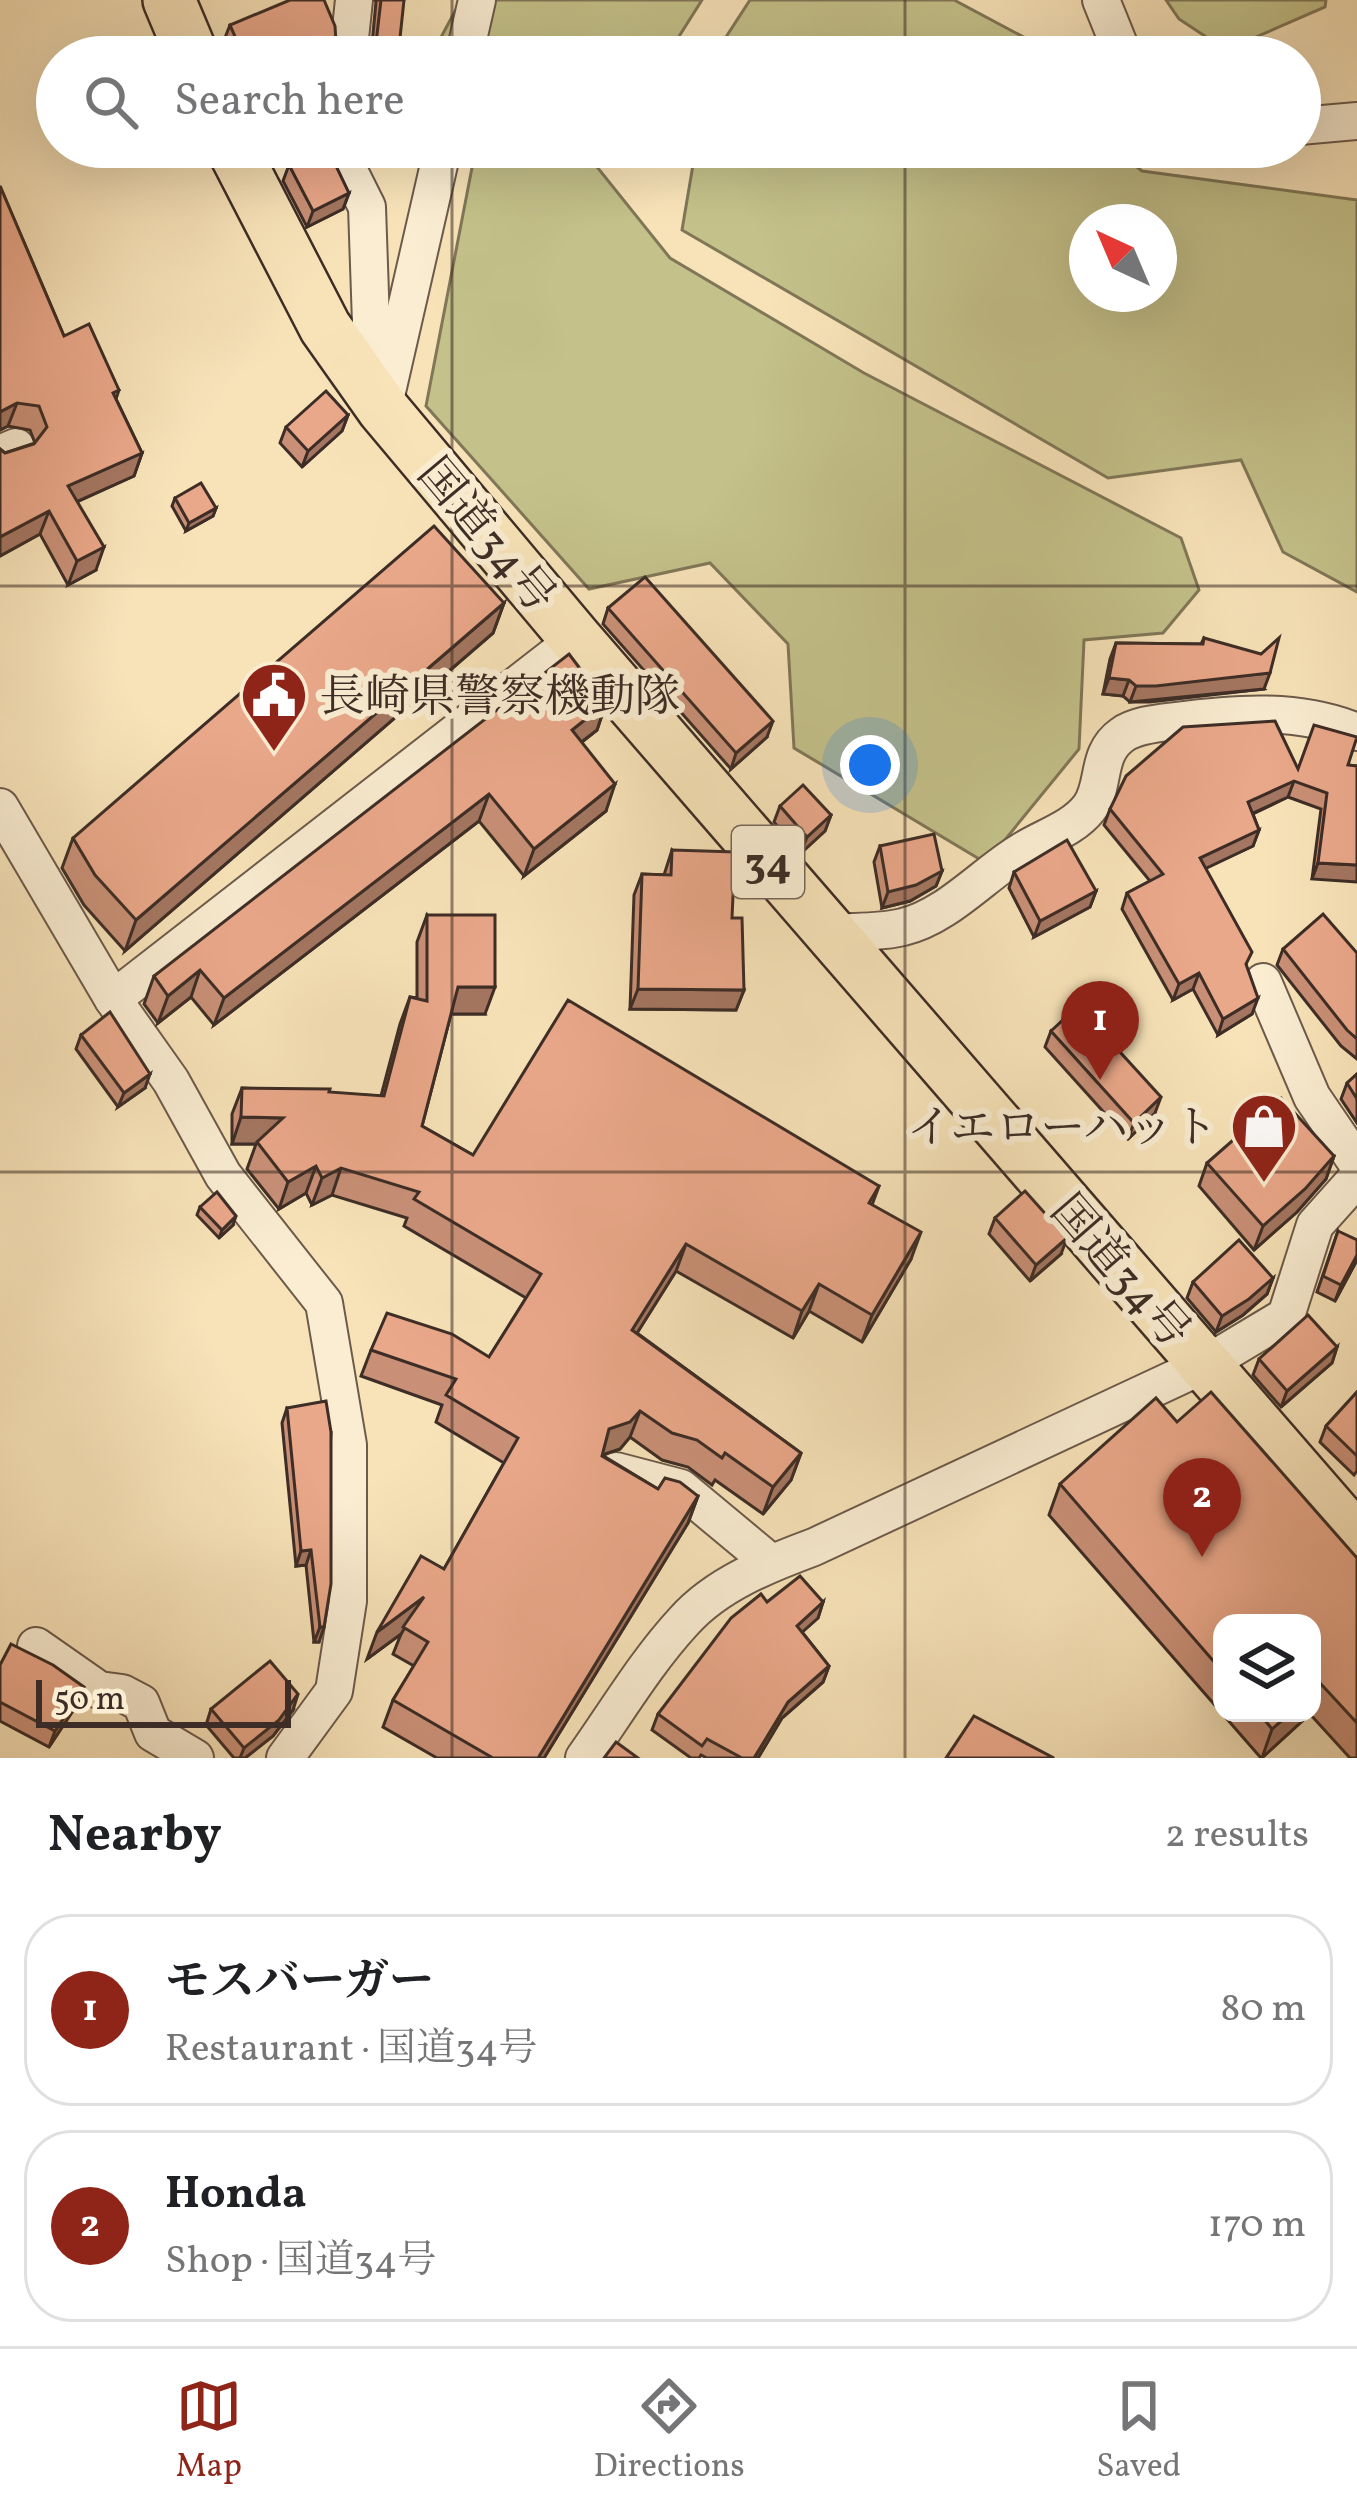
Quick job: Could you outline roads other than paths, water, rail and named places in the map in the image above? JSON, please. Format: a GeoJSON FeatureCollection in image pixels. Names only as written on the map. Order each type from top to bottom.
{"type":"FeatureCollection","features":[{"type":"Feature","properties":{"kind":"highway"},"geometry":{"type":"LineString","coordinates":[[169,0],[184,36]]}},
{"type":"Feature","properties":{"kind":"highway","name":"国道34号"},"geometry":{"type":"LineString","coordinates":[[243,168],[325,327],[370,391],[575,639],[1357,1540]]}},
{"type":"Feature","properties":{"kind":"street"},"geometry":{"type":"LineString","coordinates":[[350,36],[354,0]]}},
{"type":"Feature","properties":{"kind":"street"},"geometry":{"type":"LineString","coordinates":[[469,36],[477,0]]}},
{"type":"Feature","properties":{"kind":"street"},"geometry":{"type":"LineString","coordinates":[[1101,0],[1116,36]]}},
{"type":"Feature","properties":{"kind":"street"},"geometry":{"type":"LineString","coordinates":[[1321,124],[1357,121]]}},
{"type":"Feature","properties":{"kind":"street"},"geometry":{"type":"LineString","coordinates":[[347,168],[367,208],[370,391]]}},
{"type":"Feature","properties":{"kind":"street"},"geometry":{"type":"LineString","coordinates":[[370,391],[437,168]]}},
{"type":"Feature","properties":{"kind":"street"},"geometry":{"type":"LineString","coordinates":[[113,999],[575,639]]}},
{"type":"Feature","properties":{"kind":"street"},"geometry":{"type":"LineString","coordinates":[[829,933],[905,927],[1061,830],[1091,807],[1102,759],[1122,734],[1151,724],[1275,713],[1357,732]]}},
{"type":"Feature","properties":{"kind":"street"},"geometry":{"type":"LineString","coordinates":[[0,807],[14,863],[171,1081],[224,1175],[324,1304],[348,1445],[348,1600],[334,1691],[285,1758]]}},
{"type":"Feature","properties":{"kind":"street"},"geometry":{"type":"LineString","coordinates":[[1263,982],[1312,1097],[1357,1163]]}},
{"type":"Feature","properties":{"kind":"street"},"geometry":{"type":"LineString","coordinates":[[634,1758],[591,1748],[685,1620],[716,1594],[771,1563],[1206,1364],[1286,1316],[1316,1226],[1357,1178]]}},
{"type":"Feature","properties":{"kind":"street"},"geometry":{"type":"LineString","coordinates":[[616,1471],[681,1488],[771,1563]]}},
{"type":"Feature","properties":{"kind":"street"},"geometry":{"type":"LineString","coordinates":[[36,1646],[99,1690],[122,1693],[141,1703],[153,1733],[195,1758]]}},
{"type":"Feature","properties":{"kind":"place","name":"長崎県警察機動隊"},"geometry":{"type":"Point","coordinates":[274,754]}},
{"type":"Feature","properties":{"kind":"place","name":"モスバーガー"},"geometry":{"type":"Point","coordinates":[1100,1080]}},
{"type":"Feature","properties":{"kind":"place","name":"イエローハット"},"geometry":{"type":"Point","coordinates":[1264,1185]}},
{"type":"Feature","properties":{"kind":"place","name":"Honda"},"geometry":{"type":"Point","coordinates":[1202,1557]}}]}
